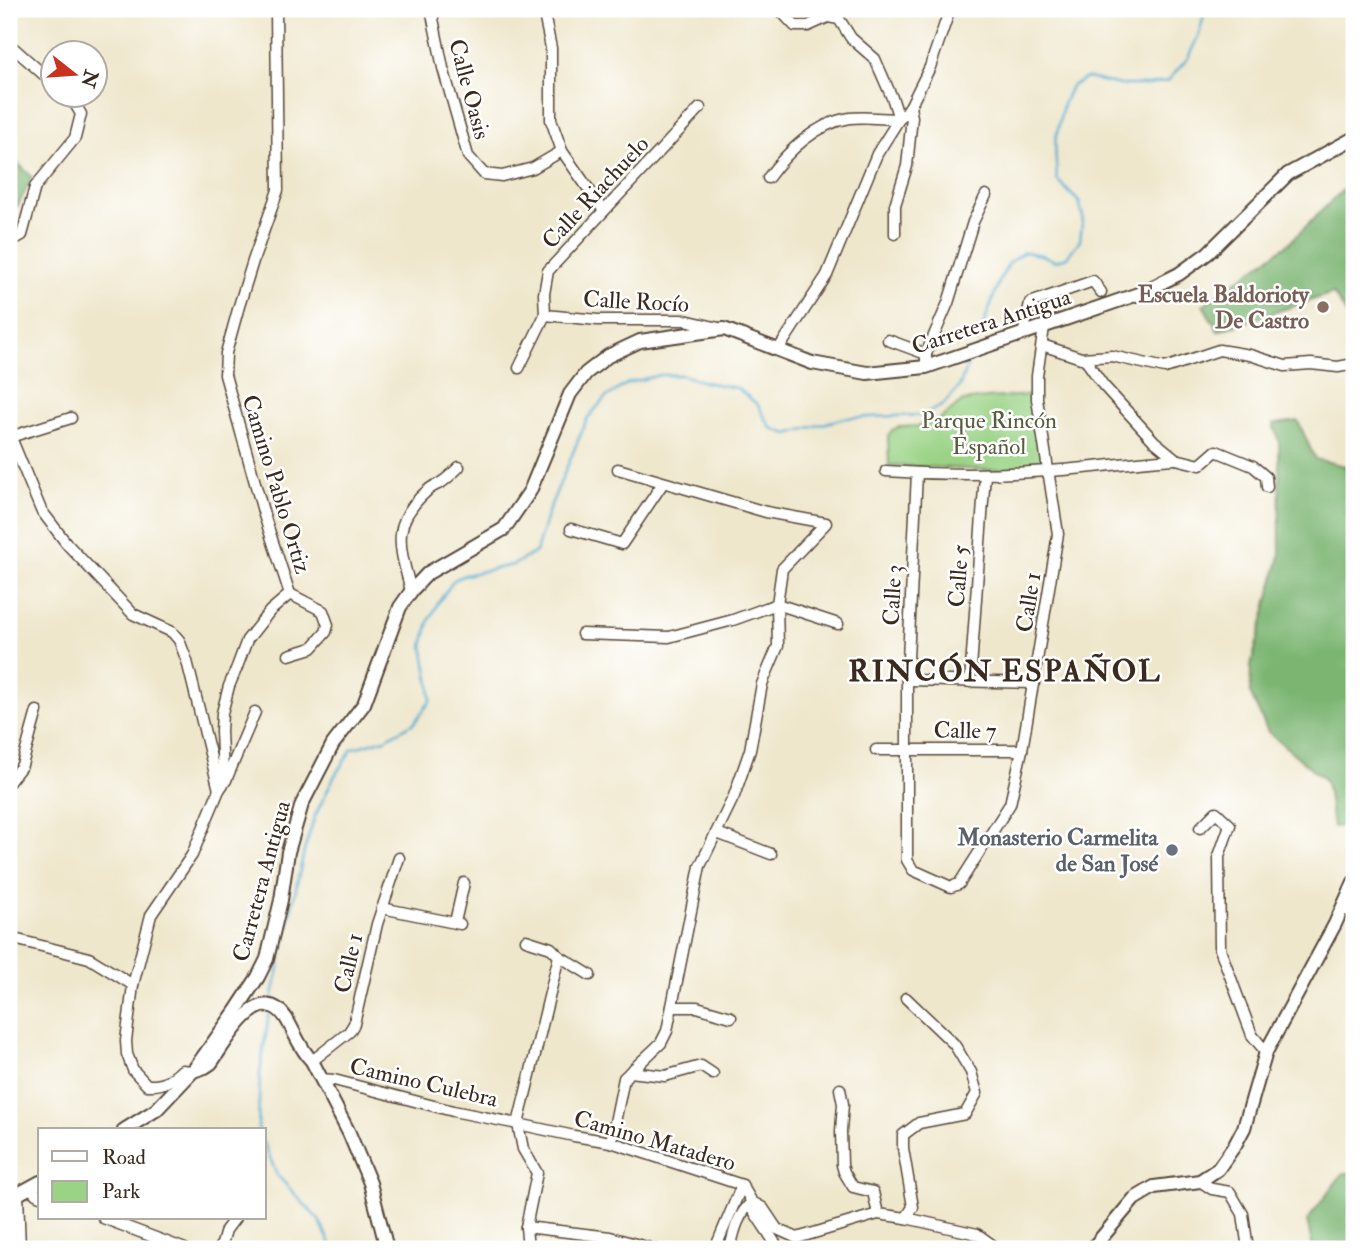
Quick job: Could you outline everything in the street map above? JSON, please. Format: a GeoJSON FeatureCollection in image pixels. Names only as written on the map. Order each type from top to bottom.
{"type":"FeatureCollection","features":[{"type":"Feature","properties":{"kind":"street","name":"Camino Pablo Ortiz"},"geometry":{"type":"LineString","coordinates":[[226,780],[223,775],[221,731],[222,713],[229,686],[247,640],[270,611],[290,594],[264,515],[225,375],[226,353],[236,318],[278,190],[276,9]]}},
{"type":"Feature","properties":{"kind":"street","name":"Calle Oasis"},"geometry":{"type":"LineString","coordinates":[[430,9],[443,68],[468,156],[484,174],[502,176],[533,168],[562,151]]}},
{"type":"Feature","properties":{"kind":"street"},"geometry":{"type":"LineString","coordinates":[[540,9],[551,48],[551,120],[562,151],[604,211]]}},
{"type":"Feature","properties":{"kind":"street"},"geometry":{"type":"LineString","coordinates":[[779,9],[795,26],[808,26],[828,16],[839,19],[851,38],[876,59],[899,119]]}},
{"type":"Feature","properties":{"kind":"street"},"geometry":{"type":"LineString","coordinates":[[778,350],[827,275],[877,154],[909,107],[930,66],[950,9]]}},
{"type":"Feature","properties":{"kind":"street"},"geometry":{"type":"LineString","coordinates":[[9,44],[38,70]]}},
{"type":"Feature","properties":{"kind":"street"},"geometry":{"type":"LineString","coordinates":[[895,234],[895,205],[907,166],[912,117],[909,107]]}},
{"type":"Feature","properties":{"kind":"street"},"geometry":{"type":"LineString","coordinates":[[11,238],[22,235],[35,187],[75,138],[80,114],[77,108]]}},
{"type":"Feature","properties":{"kind":"street","name":"Calle Riachuelo"},"geometry":{"type":"LineString","coordinates":[[545,315],[544,294],[548,271],[700,108]]}},
{"type":"Feature","properties":{"kind":"street"},"geometry":{"type":"LineString","coordinates":[[768,178],[782,160],[830,122],[852,117],[899,119]]}},
{"type":"Feature","properties":{"kind":"street","name":"Carretera Antigua"},"geometry":{"type":"LineString","coordinates":[[193,1071],[235,1012],[267,959],[281,900],[288,852],[302,804],[333,744],[364,704],[400,607],[428,573],[505,529],[530,492],[570,394],[586,373],[608,356],[640,341],[724,329],[812,363],[867,373],[926,367],[1141,293],[1180,274],[1208,253],[1288,174],[1354,138]]}},
{"type":"Feature","properties":{"kind":"street"},"geometry":{"type":"LineString","coordinates":[[926,367],[926,354],[948,303],[973,222],[986,195]]}},
{"type":"Feature","properties":{"kind":"street"},"geometry":{"type":"LineString","coordinates":[[1023,335],[1030,303],[1093,281],[1101,292]]}},
{"type":"Feature","properties":{"kind":"street"},"geometry":{"type":"LineString","coordinates":[[519,368],[545,315]]}},
{"type":"Feature","properties":{"kind":"street","name":"Calle Rocío"},"geometry":{"type":"LineString","coordinates":[[545,315],[598,320],[685,320],[724,329]]}},
{"type":"Feature","properties":{"kind":"street","name":"Calle 1"},"geometry":{"type":"LineString","coordinates":[[968,870],[1010,804],[1023,750],[1058,534],[1037,399],[1037,376],[1044,327]]}},
{"type":"Feature","properties":{"kind":"street"},"geometry":{"type":"LineString","coordinates":[[888,340],[926,354]]}},
{"type":"Feature","properties":{"kind":"street"},"geometry":{"type":"LineString","coordinates":[[1042,345],[1085,359],[1112,356],[1164,368],[1219,350],[1250,355],[1285,366],[1311,364],[1338,367],[1354,364]]}},
{"type":"Feature","properties":{"kind":"street"},"geometry":{"type":"LineString","coordinates":[[1085,359],[1103,386],[1154,441],[1176,459]]}},
{"type":"Feature","properties":{"kind":"street"},"geometry":{"type":"LineString","coordinates":[[71,418],[10,435],[41,510],[67,544],[133,614],[172,632],[179,640],[187,661],[219,790]]}},
{"type":"Feature","properties":{"kind":"street"},"geometry":{"type":"LineString","coordinates":[[886,471],[985,474],[1176,459],[1200,465],[1216,451],[1253,466],[1266,477],[1267,487]]}},
{"type":"Feature","properties":{"kind":"street"},"geometry":{"type":"LineString","coordinates":[[411,591],[399,540],[403,520],[430,487],[444,481],[459,467]]}},
{"type":"Feature","properties":{"kind":"street"},"geometry":{"type":"LineString","coordinates":[[611,1142],[624,1078],[661,1043],[667,1031],[700,866],[734,796],[750,750],[762,684],[778,646],[777,604],[782,569],[826,523],[766,512],[618,469]]}},
{"type":"Feature","properties":{"kind":"street","name":"Calle 3"},"geometry":{"type":"LineString","coordinates":[[917,474],[907,680],[907,860],[913,870],[951,887],[959,884],[968,870]]}},
{"type":"Feature","properties":{"kind":"street","name":"Calle 5"},"geometry":{"type":"LineString","coordinates":[[970,682],[985,474]]}},
{"type":"Feature","properties":{"kind":"street"},"geometry":{"type":"LineString","coordinates":[[571,529],[622,544],[663,482]]}},
{"type":"Feature","properties":{"kind":"street"},"geometry":{"type":"LineString","coordinates":[[289,655],[312,648],[326,632],[328,625],[323,611],[290,594]]}},
{"type":"Feature","properties":{"kind":"street"},"geometry":{"type":"LineString","coordinates":[[582,634],[668,637],[733,620],[777,604],[838,624]]}},
{"type":"Feature","properties":{"kind":"street"},"geometry":{"type":"LineString","coordinates":[[907,680],[1034,683]]}},
{"type":"Feature","properties":{"kind":"street"},"geometry":{"type":"LineString","coordinates":[[9,782],[22,765],[37,711]]}},
{"type":"Feature","properties":{"kind":"street"},"geometry":{"type":"LineString","coordinates":[[193,1071],[182,1069],[160,1086],[147,1085],[133,1070],[126,1041],[133,985],[151,915],[192,855],[255,712]]}},
{"type":"Feature","properties":{"kind":"street","name":"Calle 7"},"geometry":{"type":"LineString","coordinates":[[876,750],[1023,750]]}},
{"type":"Feature","properties":{"kind":"street"},"geometry":{"type":"LineString","coordinates":[[1199,828],[1216,812],[1230,825],[1219,856],[1220,949],[1252,1035],[1266,1052]]}},
{"type":"Feature","properties":{"kind":"street"},"geometry":{"type":"LineString","coordinates":[[717,833],[771,853]]}},
{"type":"Feature","properties":{"kind":"street","name":"Calle 1"},"geometry":{"type":"LineString","coordinates":[[312,1061],[349,1032],[354,1024],[382,908],[399,858]]}},
{"type":"Feature","properties":{"kind":"street"},"geometry":{"type":"LineString","coordinates":[[1092,1249],[1134,1199],[1154,1187],[1200,1181],[1218,1168],[1236,1145],[1244,1128],[1266,1052],[1335,924],[1354,882]]}},
{"type":"Feature","properties":{"kind":"street"},"geometry":{"type":"LineString","coordinates":[[382,908],[457,923],[464,883]]}},
{"type":"Feature","properties":{"kind":"street"},"geometry":{"type":"LineString","coordinates":[[1343,904],[1354,916]]}},
{"type":"Feature","properties":{"kind":"street"},"geometry":{"type":"LineString","coordinates":[[9,936],[89,958],[133,985]]}},
{"type":"Feature","properties":{"kind":"street"},"geometry":{"type":"LineString","coordinates":[[526,940],[551,948],[590,975]]}},
{"type":"Feature","properties":{"kind":"street"},"geometry":{"type":"LineString","coordinates":[[528,1249],[526,1227],[537,1173],[523,1149],[519,1124],[559,956]]}},
{"type":"Feature","properties":{"kind":"street"},"geometry":{"type":"LineString","coordinates":[[906,998],[954,1044],[971,1072],[977,1093],[965,1114],[919,1123],[903,1135],[902,1148],[913,1207],[906,1218]]}},
{"type":"Feature","properties":{"kind":"street"},"geometry":{"type":"LineString","coordinates":[[127,1128],[156,1110],[193,1071],[211,1063],[240,1021],[252,1010],[265,1005],[277,1008],[285,1017],[304,1053],[312,1061],[349,1133],[370,1183],[387,1249]]}},
{"type":"Feature","properties":{"kind":"street"},"geometry":{"type":"LineString","coordinates":[[672,1007],[697,1007],[731,1017]]}},
{"type":"Feature","properties":{"kind":"street"},"geometry":{"type":"LineString","coordinates":[[630,1072],[665,1076],[701,1066],[713,1074]]}},
{"type":"Feature","properties":{"kind":"street","name":"Camino Culebra"},"geometry":{"type":"LineString","coordinates":[[321,1079],[519,1124]]}},
{"type":"Feature","properties":{"kind":"street"},"geometry":{"type":"LineString","coordinates":[[839,1089],[843,1104],[841,1131],[844,1172],[853,1187],[873,1192],[878,1213]]}},
{"type":"Feature","properties":{"kind":"street","name":"Camino Matadero"},"geometry":{"type":"LineString","coordinates":[[519,1124],[611,1142],[742,1185],[752,1202],[763,1208],[777,1229],[797,1238],[878,1213],[977,1234],[998,1249]]}},
{"type":"Feature","properties":{"kind":"street"},"geometry":{"type":"LineString","coordinates":[[1200,1181],[1212,1189],[1230,1192],[1243,1214],[1248,1249]]}},
{"type":"Feature","properties":{"kind":"street"},"geometry":{"type":"LineString","coordinates":[[715,1249],[742,1185]]}},
{"type":"Feature","properties":{"kind":"street"},"geometry":{"type":"LineString","coordinates":[[20,1249],[14,1196],[37,1188]]}},
{"type":"Feature","properties":{"kind":"street"},"geometry":{"type":"LineString","coordinates":[[730,1249],[735,1226],[744,1209],[752,1202],[755,1213],[779,1249]]}},
{"type":"Feature","properties":{"kind":"street"},"geometry":{"type":"LineString","coordinates":[[109,1220],[185,1249]]}},
{"type":"Feature","properties":{"kind":"street"},"geometry":{"type":"LineString","coordinates":[[218,1249],[234,1220]]}},
{"type":"Feature","properties":{"kind":"street"},"geometry":{"type":"LineString","coordinates":[[526,1227],[610,1237],[654,1249]]}},
{"type":"Feature","properties":{"kind":"green space"},"geometry":{"type":"Polygon","coordinates":[[[9,155],[32,177],[18,206],[9,203],[9,155]]]}},
{"type":"Feature","properties":{"kind":"green space"},"geometry":{"type":"Polygon","coordinates":[[[1354,179],[1354,326],[1333,293],[1218,331],[1203,305],[1288,244],[1354,179]]]}},
{"type":"Feature","properties":{"kind":"green space","name":"Parque Rincón Español"},"geometry":{"type":"Polygon","coordinates":[[[1032,395],[1044,460],[1039,467],[987,470],[889,465],[888,436],[892,430],[939,420],[963,401],[1032,395]]]}},
{"type":"Feature","properties":{"kind":"green space"},"geometry":{"type":"Polygon","coordinates":[[[1298,421],[1315,459],[1354,468],[1354,609],[1347,618],[1354,673],[1354,822],[1333,827],[1326,781],[1268,732],[1250,693],[1251,665],[1280,556],[1279,442],[1273,424],[1298,421]]]}},
{"type":"Feature","properties":{"kind":"green space"},"geometry":{"type":"Polygon","coordinates":[[[1343,1173],[1354,1173],[1354,1249],[1313,1249],[1307,1221],[1343,1173]]]}},
{"type":"Feature","properties":{"kind":"waterway"},"geometry":{"type":"LineString","coordinates":[[977,343],[1000,279],[1010,262],[1024,252],[1042,255],[1055,261],[1067,257],[1080,240],[1083,217],[1079,202],[1057,180],[1055,143],[1063,104],[1071,86],[1087,78],[1120,85],[1149,85],[1168,81],[1188,58],[1200,32],[1205,9]]}},
{"type":"Feature","properties":{"kind":"waterway"},"geometry":{"type":"LineString","coordinates":[[272,1000],[304,851],[315,816],[334,777],[352,749],[385,739],[414,723],[431,700],[423,646],[429,621],[438,603],[454,580],[465,575],[513,565],[536,552],[548,512],[587,419],[605,398],[628,383],[660,375],[682,375],[737,388],[758,405],[771,428],[788,434],[844,418],[922,415],[943,405],[959,387],[970,359]]}},
{"type":"Feature","properties":{"kind":"waterway"},"geometry":{"type":"LineString","coordinates":[[258,1128],[260,1073],[269,1013]]}},
{"type":"Feature","properties":{"kind":"waterway"},"geometry":{"type":"LineString","coordinates":[[266,1148],[277,1175],[319,1220],[333,1249]]}},
{"type":"Feature","properties":{"kind":"place","name":"Escuela Baldorioty De Castro"},"geometry":{"type":"Point","coordinates":[1323,307]}},
{"type":"Feature","properties":{"kind":"place","name":"Monasterio Carmelita de San José"},"geometry":{"type":"Point","coordinates":[1172,850]}},
{"type":"Feature","properties":{"kind":"district","name":"RINCÓN ESPAÑOL"},"geometry":{"type":"Point","coordinates":[1005,671]}}]}
